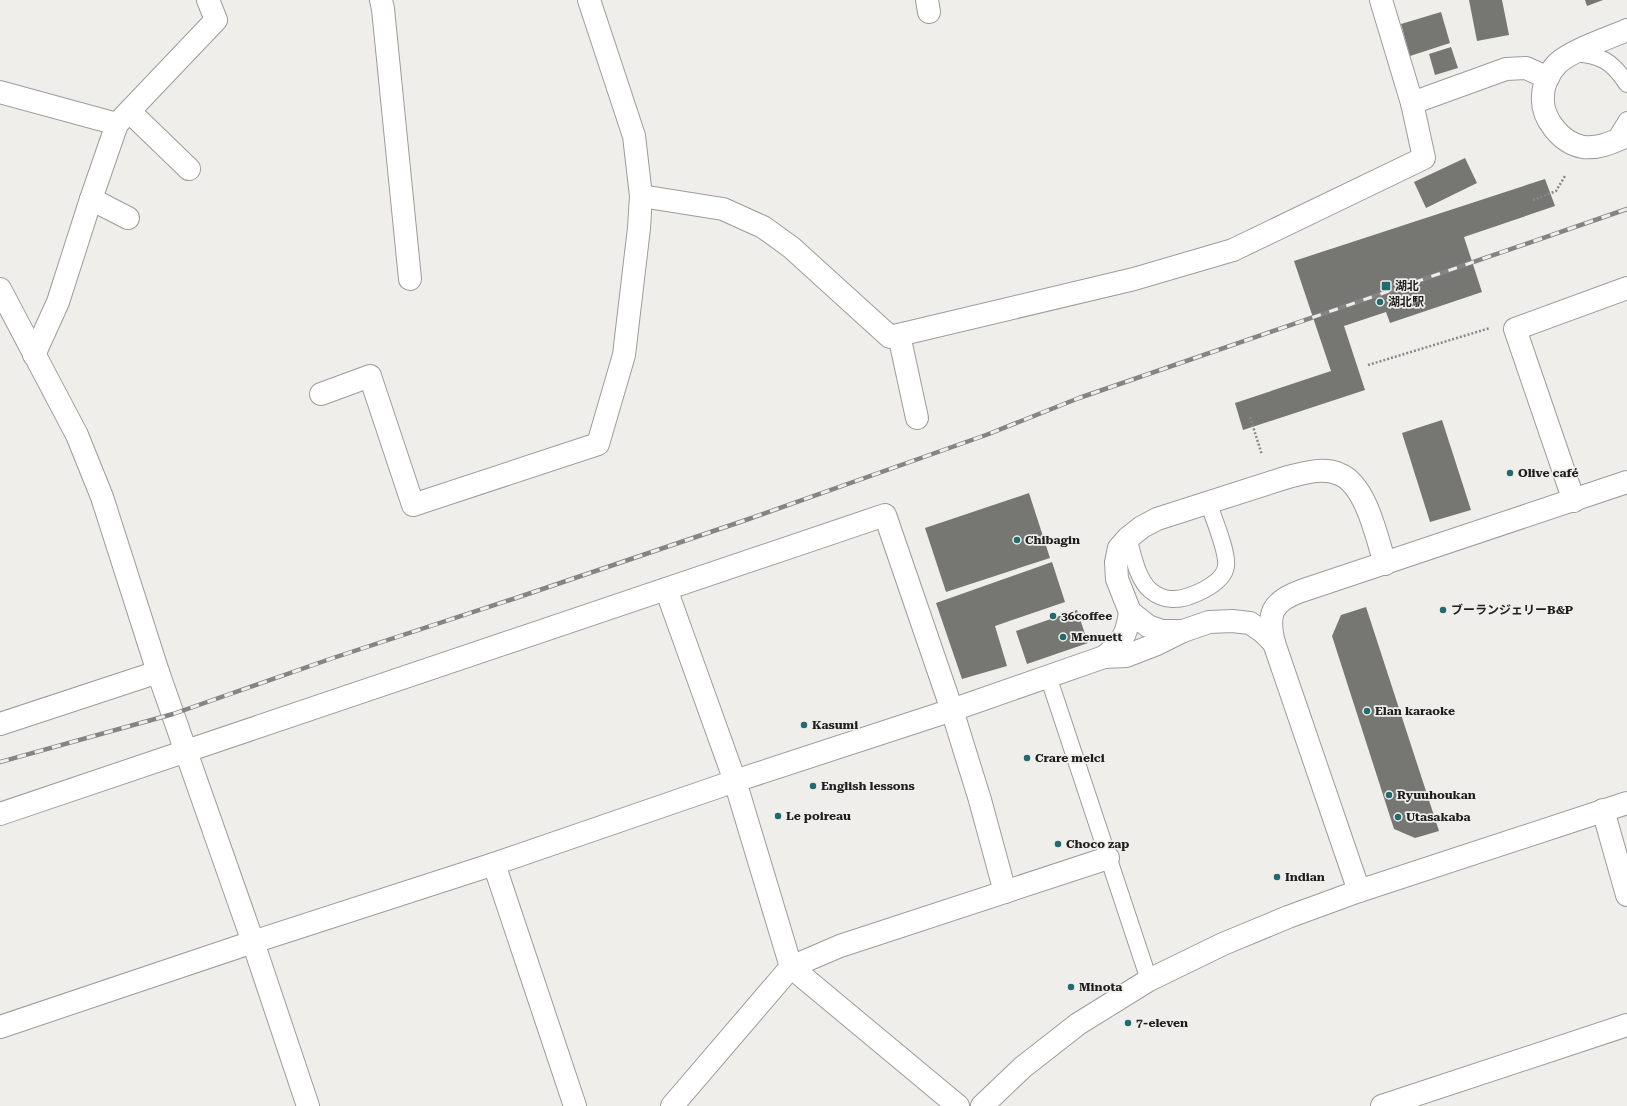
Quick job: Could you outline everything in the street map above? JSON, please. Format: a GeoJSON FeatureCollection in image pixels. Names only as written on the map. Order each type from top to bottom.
{"type":"FeatureCollection","features":[{"type":"Feature","properties":{"kind":"street"},"geometry":{"type":"LineString","coordinates":[[34,354],[58,302],[91,199],[124,118],[216,20],[208,0]]}},
{"type":"Feature","properties":{"kind":"street"},"geometry":{"type":"LineString","coordinates":[[381,0],[384,9],[410,279]]}},
{"type":"Feature","properties":{"kind":"street"},"geometry":{"type":"LineString","coordinates":[[321,394],[370,376],[413,505],[598,444],[624,355],[639,228],[641,196],[634,136],[589,0]]}},
{"type":"Feature","properties":{"kind":"street"},"geometry":{"type":"LineString","coordinates":[[641,196],[723,209],[763,227],[792,248],[890,337],[1134,279],[1233,250],[1424,158],[1412,103],[1381,0]]}},
{"type":"Feature","properties":{"kind":"street"},"geometry":{"type":"LineString","coordinates":[[1621,138],[1596,147],[1583,147],[1571,143],[1562,137],[1553,126],[1543,107],[1543,95],[1548,78],[1559,63],[1574,53],[1627,30]]}},
{"type":"Feature","properties":{"kind":"street"},"geometry":{"type":"LineString","coordinates":[[1412,103],[1506,69],[1526,68],[1548,78]]}},
{"type":"Feature","properties":{"kind":"street"},"geometry":{"type":"LineString","coordinates":[[0,92],[124,118],[189,169]]}},
{"type":"Feature","properties":{"kind":"street"},"geometry":{"type":"LineString","coordinates":[[91,199],[128,218]]}},
{"type":"Feature","properties":{"kind":"street"},"geometry":{"type":"LineString","coordinates":[[1574,500],[1515,329],[1627,288]]}},
{"type":"Feature","properties":{"kind":"street"},"geometry":{"type":"LineString","coordinates":[[0,289],[77,435],[102,497],[158,672],[253,942],[308,1106]]}},
{"type":"Feature","properties":{"kind":"street"},"geometry":{"type":"LineString","coordinates":[[900,335],[917,418]]}},
{"type":"Feature","properties":{"kind":"street"},"geometry":{"type":"LineString","coordinates":[[1183,631],[1162,631],[1148,626],[1130,612],[1117,579],[1116,562],[1119,548],[1128,538],[1142,527],[1157,519],[1208,502],[1309,472],[1324,471],[1339,474],[1353,482],[1364,499],[1385,564]]}},
{"type":"Feature","properties":{"kind":"street"},"geometry":{"type":"LineString","coordinates":[[1359,891],[1274,644],[1271,629],[1271,617],[1276,606],[1286,596],[1627,482]]}},
{"type":"Feature","properties":{"kind":"street"},"geometry":{"type":"LineString","coordinates":[[0,814],[885,515],[952,710],[980,800],[1005,892]]}},
{"type":"Feature","properties":{"kind":"street"},"geometry":{"type":"LineString","coordinates":[[666,589],[735,781],[791,967],[958,1106]]}},
{"type":"Feature","properties":{"kind":"street"},"geometry":{"type":"LineString","coordinates":[[1104,658],[1118,646],[1122,640],[1127,628],[1130,612]]}},
{"type":"Feature","properties":{"kind":"street"},"geometry":{"type":"LineString","coordinates":[[0,1027],[253,942],[494,864],[735,781],[952,710],[1048,676],[1104,658],[1126,656],[1157,644],[1183,631],[1209,622],[1232,621],[1250,623],[1263,632],[1274,644]]}},
{"type":"Feature","properties":{"kind":"street"},"geometry":{"type":"LineString","coordinates":[[0,724],[158,672]]}},
{"type":"Feature","properties":{"kind":"street"},"geometry":{"type":"LineString","coordinates":[[982,1106],[1023,1067],[1078,1024],[1149,980],[1223,944],[1288,917],[1359,891],[1627,803]]}},
{"type":"Feature","properties":{"kind":"street"},"geometry":{"type":"LineString","coordinates":[[1603,810],[1627,895]]}},
{"type":"Feature","properties":{"kind":"street"},"geometry":{"type":"LineString","coordinates":[[672,1106],[791,967],[840,946],[1108,858]]}},
{"type":"Feature","properties":{"kind":"street"},"geometry":{"type":"LineString","coordinates":[[494,864],[574,1106]]}},
{"type":"Feature","properties":{"kind":"street"},"geometry":{"type":"LineString","coordinates":[[1382,1106],[1627,1025]]}},
{"type":"Feature","properties":{"kind":"lane"},"geometry":{"type":"LineString","coordinates":[[1574,53],[1590,54],[1604,59],[1620,73],[1627,84]]}},
{"type":"Feature","properties":{"kind":"lane"},"geometry":{"type":"LineString","coordinates":[[1621,138],[1627,120]]}},
{"type":"Feature","properties":{"kind":"lane"},"geometry":{"type":"LineString","coordinates":[[1128,538],[1141,576],[1149,589],[1159,597],[1173,600],[1192,595],[1208,588],[1220,578],[1226,567],[1226,557],[1208,502]]}},
{"type":"Feature","properties":{"kind":"lane"},"geometry":{"type":"LineString","coordinates":[[1048,676],[1149,980]]}},
{"type":"Feature","properties":{"kind":"path"},"geometry":{"type":"LineString","coordinates":[[1533,200],[1556,191],[1565,176]]}},
{"type":"Feature","properties":{"kind":"path"},"geometry":{"type":"LineString","coordinates":[[1368,365],[1498,325],[1515,329]]}},
{"type":"Feature","properties":{"kind":"path"},"geometry":{"type":"LineString","coordinates":[[1250,417],[1262,455]]}},
{"type":"Feature","properties":{"kind":"building"},"geometry":{"type":"Polygon","coordinates":[[[1469,0],[1502,0],[1509,35],[1477,41],[1469,0]]]}},
{"type":"Feature","properties":{"kind":"building"},"geometry":{"type":"Polygon","coordinates":[[[1585,0],[1603,0],[1587,6],[1585,0]]]}},
{"type":"Feature","properties":{"kind":"building"},"geometry":{"type":"Polygon","coordinates":[[[1441,12],[1450,43],[1410,56],[1401,24],[1441,12]]]}},
{"type":"Feature","properties":{"kind":"building"},"geometry":{"type":"Polygon","coordinates":[[[1451,47],[1458,68],[1435,75],[1429,54],[1451,47]]]}},
{"type":"Feature","properties":{"kind":"building"},"geometry":{"type":"Polygon","coordinates":[[[1465,158],[1477,183],[1426,208],[1414,182],[1465,158]]]}},
{"type":"Feature","properties":{"kind":"building","name":"湖北駅"},"geometry":{"type":"Polygon","coordinates":[[[1545,179],[1555,206],[1464,237],[1482,292],[1390,323],[1386,312],[1344,326],[1365,390],[1243,430],[1235,403],[1331,371],[1294,261],[1545,179]]]}},
{"type":"Feature","properties":{"kind":"building"},"geometry":{"type":"Polygon","coordinates":[[[1442,420],[1471,510],[1430,522],[1402,433],[1442,420]]]}},
{"type":"Feature","properties":{"kind":"building"},"geometry":{"type":"Polygon","coordinates":[[[1029,493],[1050,558],[946,592],[925,528],[1029,493]]]}},
{"type":"Feature","properties":{"kind":"building"},"geometry":{"type":"Polygon","coordinates":[[[1052,562],[1065,602],[995,626],[1007,666],[962,679],[936,603],[1052,562]]]}},
{"type":"Feature","properties":{"kind":"building"},"geometry":{"type":"Polygon","coordinates":[[[1366,607],[1439,831],[1415,838],[1394,829],[1332,636],[1341,615],[1366,607]]]}},
{"type":"Feature","properties":{"kind":"building"},"geometry":{"type":"Polygon","coordinates":[[[1077,610],[1088,643],[1027,664],[1016,631],[1077,610]]]}},
{"type":"Feature","properties":{"kind":"railway"},"geometry":{"type":"LineString","coordinates":[[0,762],[173,714],[333,658],[743,521],[986,435],[1079,398],[1627,209]]}},
{"type":"Feature","properties":{"kind":"place","name":"湖北"},"geometry":{"type":"Point","coordinates":[1386,286]}},
{"type":"Feature","properties":{"kind":"place","name":"湖北駅"},"geometry":{"type":"Point","coordinates":[1380,302]}},
{"type":"Feature","properties":{"kind":"place","name":"Olive café"},"geometry":{"type":"Point","coordinates":[1510,473]}},
{"type":"Feature","properties":{"kind":"place","name":"Chibagin"},"geometry":{"type":"Point","coordinates":[1017,540]}},
{"type":"Feature","properties":{"kind":"place","name":"ブーランジェリーB&P"},"geometry":{"type":"Point","coordinates":[1443,610]}},
{"type":"Feature","properties":{"kind":"place","name":"36coffee"},"geometry":{"type":"Point","coordinates":[1053,616]}},
{"type":"Feature","properties":{"kind":"place","name":"Menuett"},"geometry":{"type":"Point","coordinates":[1063,637]}},
{"type":"Feature","properties":{"kind":"place","name":"Elan karaoke"},"geometry":{"type":"Point","coordinates":[1367,711]}},
{"type":"Feature","properties":{"kind":"place","name":"Kasumi"},"geometry":{"type":"Point","coordinates":[804,725]}},
{"type":"Feature","properties":{"kind":"place","name":"Crare melci"},"geometry":{"type":"Point","coordinates":[1027,758]}},
{"type":"Feature","properties":{"kind":"place","name":"English lessons"},"geometry":{"type":"Point","coordinates":[813,786]}},
{"type":"Feature","properties":{"kind":"place","name":"Ryuuhoukan"},"geometry":{"type":"Point","coordinates":[1389,795]}},
{"type":"Feature","properties":{"kind":"place","name":"Le poireau"},"geometry":{"type":"Point","coordinates":[778,816]}},
{"type":"Feature","properties":{"kind":"place","name":"Utasakaba"},"geometry":{"type":"Point","coordinates":[1398,817]}},
{"type":"Feature","properties":{"kind":"place","name":"Choco zap"},"geometry":{"type":"Point","coordinates":[1058,844]}},
{"type":"Feature","properties":{"kind":"place","name":"Indian"},"geometry":{"type":"Point","coordinates":[1277,877]}},
{"type":"Feature","properties":{"kind":"place","name":"Minota"},"geometry":{"type":"Point","coordinates":[1071,987]}},
{"type":"Feature","properties":{"kind":"place","name":"7-eleven"},"geometry":{"type":"Point","coordinates":[1128,1023]}}]}
